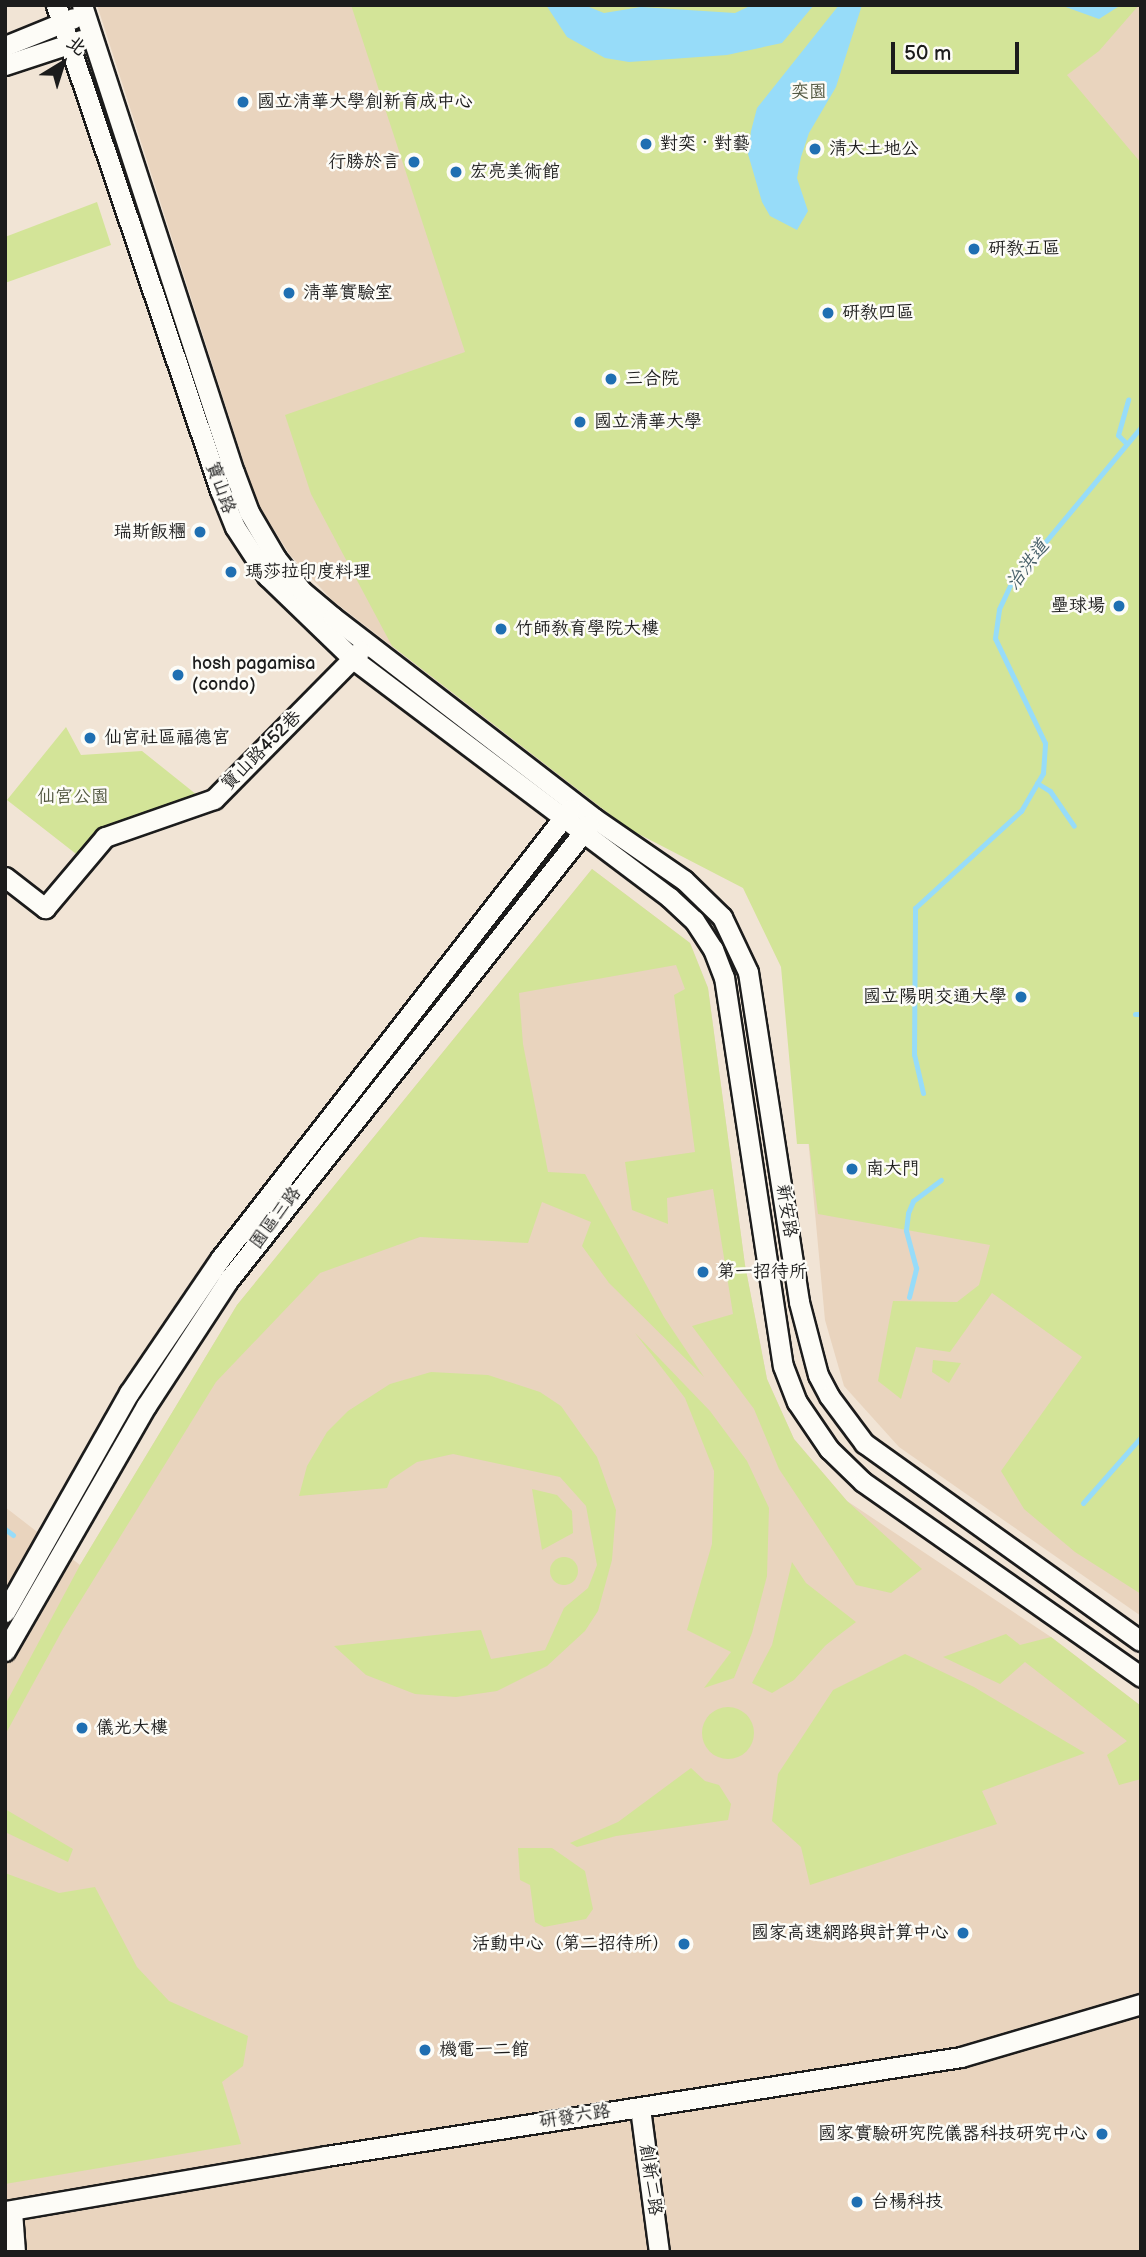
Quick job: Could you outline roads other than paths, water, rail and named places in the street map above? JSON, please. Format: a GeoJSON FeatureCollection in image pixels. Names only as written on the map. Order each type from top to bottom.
{"type":"FeatureCollection","features":[{"type":"Feature","properties":{"kind":"street"},"geometry":{"type":"LineString","coordinates":[[5,46],[59,13],[84,10]]}},
{"type":"Feature","properties":{"kind":"street","name":"寶山路"},"geometry":{"type":"LineString","coordinates":[[84,10],[249,512],[302,591],[594,818]]}},
{"type":"Feature","properties":{"kind":"street","name":"寶山路"},"geometry":{"type":"LineString","coordinates":[[59,13],[234,527],[276,586],[353,659],[583,835]]}},
{"type":"Feature","properties":{"kind":"street"},"geometry":{"type":"LineString","coordinates":[[5,65],[92,36]]}},
{"type":"Feature","properties":{"kind":"street","name":"寶山路452巷"},"geometry":{"type":"LineString","coordinates":[[5,877],[45,908],[106,836],[214,799],[368,642]]}},
{"type":"Feature","properties":{"kind":"street","name":"園區三路"},"geometry":{"type":"LineString","coordinates":[[5,1612],[129,1393],[220,1259],[575,803]]}},
{"type":"Feature","properties":{"kind":"street","name":"園區三路"},"geometry":{"type":"LineString","coordinates":[[5,1651],[146,1406],[227,1282],[594,818]]}},
{"type":"Feature","properties":{"kind":"street","name":"新安路"},"geometry":{"type":"LineString","coordinates":[[594,818],[708,900],[738,943],[753,1000],[799,1302],[818,1375],[829,1396],[863,1443],[1141,1641]]}},
{"type":"Feature","properties":{"kind":"street","name":"新安路"},"geometry":{"type":"LineString","coordinates":[[583,835],[669,897],[694,920],[713,949],[724,978],[783,1366],[797,1402],[830,1448],[863,1482],[1141,1677]]}},
{"type":"Feature","properties":{"kind":"street","name":"研發六路"},"geometry":{"type":"LineString","coordinates":[[8,2211],[326,2155],[961,2057],[1141,2004]]}},
{"type":"Feature","properties":{"kind":"street","name":"創新二路"},"geometry":{"type":"LineString","coordinates":[[640,2108],[659,2252]]}},
{"type":"Feature","properties":{"kind":"street"},"geometry":{"type":"LineString","coordinates":[[8,2211],[15,2252]]}},
{"type":"Feature","properties":{"kind":"water"},"geometry":{"type":"Polygon","coordinates":[[[546,5],[584,5],[604,13],[641,7],[735,13],[752,5],[814,5],[782,43],[727,55],[629,62],[605,58],[567,37],[546,5]]]}},
{"type":"Feature","properties":{"kind":"water"},"geometry":{"type":"Polygon","coordinates":[[[839,5],[862,5],[836,87],[809,133],[801,157],[797,178],[808,211],[797,230],[770,216],[762,202],[748,154],[751,131],[757,108],[839,5]]]}},
{"type":"Feature","properties":{"kind":"water"},"geometry":{"type":"Polygon","coordinates":[[[1060,5],[1121,5],[1099,19],[1060,5]]]}},
{"type":"Feature","properties":{"kind":"waterway","name":"治洪道"},"geometry":{"type":"LineString","coordinates":[[1126,443],[1118,435],[1128,399]]}},
{"type":"Feature","properties":{"kind":"waterway","name":"治洪道"},"geometry":{"type":"LineString","coordinates":[[923,1093],[914,1055],[915,908],[1021,811],[1043,773],[1045,743],[995,638],[999,609],[1011,583],[1141,427]]}},
{"type":"Feature","properties":{"kind":"waterway","name":"治洪道"},"geometry":{"type":"LineString","coordinates":[[1037,783],[1050,791],[1074,826]]}},
{"type":"Feature","properties":{"kind":"waterway","name":"治洪道"},"geometry":{"type":"LineString","coordinates":[[1135,1014],[1141,1014]]}},
{"type":"Feature","properties":{"kind":"waterway"},"geometry":{"type":"LineString","coordinates":[[909,1297],[916,1268],[906,1230],[908,1213],[913,1201],[941,1180]]}},
{"type":"Feature","properties":{"kind":"waterway","name":"治洪道"},"geometry":{"type":"LineString","coordinates":[[1083,1503],[1141,1437]]}},
{"type":"Feature","properties":{"kind":"waterway"},"geometry":{"type":"LineString","coordinates":[[5,1529],[13,1535]]}},
{"type":"Feature","properties":{"kind":"place","name":"國立清華大學創新育成中心"},"geometry":{"type":"Point","coordinates":[243,102]}},
{"type":"Feature","properties":{"kind":"place","name":"對奕‧對藝"},"geometry":{"type":"Point","coordinates":[646,144]}},
{"type":"Feature","properties":{"kind":"place","name":"清大土地公"},"geometry":{"type":"Point","coordinates":[815,149]}},
{"type":"Feature","properties":{"kind":"place","name":"行勝於言"},"geometry":{"type":"Point","coordinates":[414,162]}},
{"type":"Feature","properties":{"kind":"place","name":"宏亮美術館"},"geometry":{"type":"Point","coordinates":[456,172]}},
{"type":"Feature","properties":{"kind":"place","name":"研教五區"},"geometry":{"type":"Point","coordinates":[974,249]}},
{"type":"Feature","properties":{"kind":"place","name":"清華實驗室"},"geometry":{"type":"Point","coordinates":[289,293]}},
{"type":"Feature","properties":{"kind":"place","name":"研教四區"},"geometry":{"type":"Point","coordinates":[828,313]}},
{"type":"Feature","properties":{"kind":"place","name":"三合院"},"geometry":{"type":"Point","coordinates":[611,379]}},
{"type":"Feature","properties":{"kind":"place","name":"國立清華大學"},"geometry":{"type":"Point","coordinates":[580,422]}},
{"type":"Feature","properties":{"kind":"place","name":"瑞斯飯糰"},"geometry":{"type":"Point","coordinates":[200,532]}},
{"type":"Feature","properties":{"kind":"place","name":"瑪莎拉印度料理"},"geometry":{"type":"Point","coordinates":[231,572]}},
{"type":"Feature","properties":{"kind":"place","name":"壘球場"},"geometry":{"type":"Point","coordinates":[1119,606]}},
{"type":"Feature","properties":{"kind":"place","name":"竹師教育學院大樓"},"geometry":{"type":"Point","coordinates":[501,629]}},
{"type":"Feature","properties":{"kind":"place","name":"hosh pagamisa (condo)"},"geometry":{"type":"Point","coordinates":[178,675]}},
{"type":"Feature","properties":{"kind":"place","name":"仙宮社區福德宮"},"geometry":{"type":"Point","coordinates":[90,738]}},
{"type":"Feature","properties":{"kind":"place","name":"國立陽明交通大學"},"geometry":{"type":"Point","coordinates":[1021,997]}},
{"type":"Feature","properties":{"kind":"place","name":"南大門"},"geometry":{"type":"Point","coordinates":[852,1169]}},
{"type":"Feature","properties":{"kind":"place","name":"第一招待所"},"geometry":{"type":"Point","coordinates":[703,1272]}},
{"type":"Feature","properties":{"kind":"place","name":"儀光大樓"},"geometry":{"type":"Point","coordinates":[82,1728]}},
{"type":"Feature","properties":{"kind":"place","name":"國家高速網路與計算中心"},"geometry":{"type":"Point","coordinates":[963,1933]}},
{"type":"Feature","properties":{"kind":"place","name":"活動中心（第二招待所）"},"geometry":{"type":"Point","coordinates":[684,1944]}},
{"type":"Feature","properties":{"kind":"place","name":"機電一二館"},"geometry":{"type":"Point","coordinates":[425,2050]}},
{"type":"Feature","properties":{"kind":"place","name":"國家實驗研究院儀器科技研究中心"},"geometry":{"type":"Point","coordinates":[1102,2134]}},
{"type":"Feature","properties":{"kind":"place","name":"台楊科技"},"geometry":{"type":"Point","coordinates":[857,2202]}},
{"type":"Feature","properties":{"kind":"park label","name":"奕園"},"geometry":{"type":"Point","coordinates":[809,92]}},
{"type":"Feature","properties":{"kind":"park label","name":"仙宮公園"},"geometry":{"type":"Point","coordinates":[73,797]}}]}
